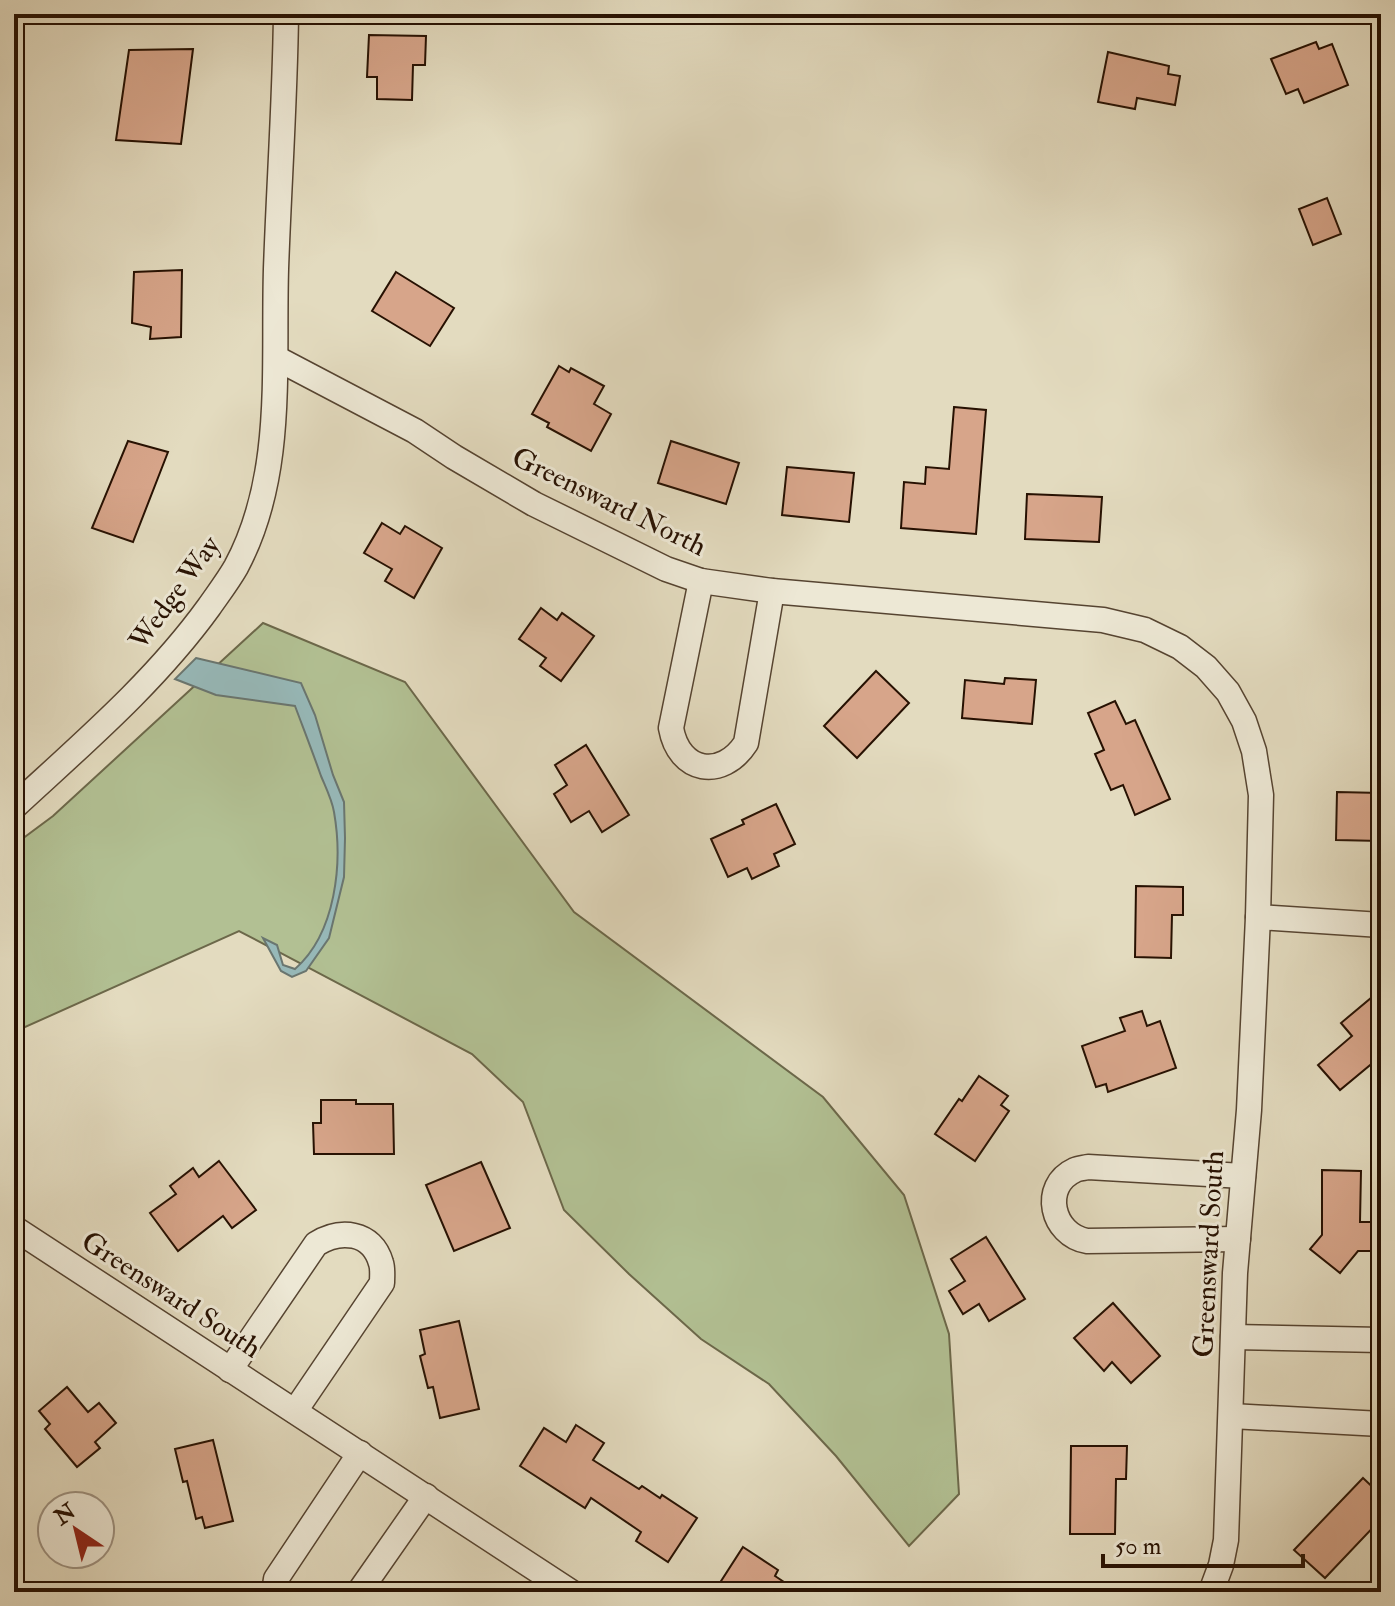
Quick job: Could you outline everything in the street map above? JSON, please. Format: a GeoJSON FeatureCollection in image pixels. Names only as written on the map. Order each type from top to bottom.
{"type":"FeatureCollection","features":[{"type":"Feature","properties":{"kind":"street"},"geometry":{"type":"LineString","coordinates":[[276,358],[276,271],[286,14]]}},
{"type":"Feature","properties":{"kind":"street","name":"Greensward North"},"geometry":{"type":"LineString","coordinates":[[276,358],[415,431],[534,504],[666,569],[701,581],[772,591],[1103,620],[1145,630],[1180,647],[1206,667],[1228,692],[1244,721],[1254,751],[1261,795],[1258,917]]}},
{"type":"Feature","properties":{"kind":"street","name":"Wedge Way"},"geometry":{"type":"LineString","coordinates":[[14,807],[132,697],[169,658],[235,568],[252,531],[261,500],[275,420],[276,358]]}},
{"type":"Feature","properties":{"kind":"street"},"geometry":{"type":"LineString","coordinates":[[701,581],[671,728],[673,744],[682,756],[695,764],[710,767],[725,764],[738,756],[746,743],[772,591]]}},
{"type":"Feature","properties":{"kind":"street"},"geometry":{"type":"LineString","coordinates":[[1258,917],[1381,925]]}},
{"type":"Feature","properties":{"kind":"street","name":"Greensward South"},"geometry":{"type":"LineString","coordinates":[[1211,1592],[1226,1540],[1238,1239],[1249,1110],[1258,917]]}},
{"type":"Feature","properties":{"kind":"street"},"geometry":{"type":"LineString","coordinates":[[1238,1239],[1079,1240],[1067,1233],[1058,1221],[1054,1207],[1057,1190],[1063,1180],[1074,1171],[1088,1167],[1243,1176]]}},
{"type":"Feature","properties":{"kind":"street","name":"Greensward South"},"geometry":{"type":"LineString","coordinates":[[14,1228],[360,1453]]}},
{"type":"Feature","properties":{"kind":"street"},"geometry":{"type":"LineString","coordinates":[[230,1370],[316,1244],[330,1236],[346,1234],[363,1239],[375,1250],[382,1264],[382,1283],[295,1411]]}},
{"type":"Feature","properties":{"kind":"street"},"geometry":{"type":"LineString","coordinates":[[1233,1337],[1381,1340]]}},
{"type":"Feature","properties":{"kind":"street"},"geometry":{"type":"LineString","coordinates":[[1231,1416],[1381,1424]]}},
{"type":"Feature","properties":{"kind":"street"},"geometry":{"type":"LineString","coordinates":[[274,1592],[276,1579],[360,1453],[571,1592]]}},
{"type":"Feature","properties":{"kind":"street"},"geometry":{"type":"LineString","coordinates":[[359,1592],[426,1496]]}},
{"type":"Feature","properties":{"kind":"green space"},"geometry":{"type":"Polygon","coordinates":[[[263,623],[405,682],[574,912],[823,1097],[904,1195],[949,1334],[959,1494],[909,1546],[836,1456],[769,1384],[701,1339],[564,1210],[523,1102],[472,1054],[239,931],[14,1032],[14,845],[53,816],[263,623]]]}},
{"type":"Feature","properties":{"kind":"water"},"geometry":{"type":"Polygon","coordinates":[[[196,658],[301,683],[344,802],[344,877],[329,938],[306,971],[292,977],[281,971],[263,938],[277,945],[283,965],[295,969],[320,936],[328,917],[336,875],[337,832],[332,803],[295,706],[216,695],[175,679],[196,658]]]}},
{"type":"Feature","properties":{"kind":"building"},"geometry":{"type":"Polygon","coordinates":[[[369,35],[426,36],[425,65],[413,65],[412,100],[377,99],[377,77],[367,77],[369,35]]]}},
{"type":"Feature","properties":{"kind":"building"},"geometry":{"type":"Polygon","coordinates":[[[1316,42],[1319,49],[1332,44],[1348,85],[1304,103],[1298,89],[1286,94],[1271,59],[1316,42]]]}},
{"type":"Feature","properties":{"kind":"building"},"geometry":{"type":"Polygon","coordinates":[[[193,49],[181,144],[116,140],[129,50],[193,49]]]}},
{"type":"Feature","properties":{"kind":"building"},"geometry":{"type":"Polygon","coordinates":[[[1108,52],[1169,66],[1168,74],[1180,76],[1175,105],[1137,98],[1135,109],[1098,102],[1108,52]]]}},
{"type":"Feature","properties":{"kind":"building"},"geometry":{"type":"Polygon","coordinates":[[[1327,198],[1341,234],[1313,245],[1299,209],[1327,198]]]}},
{"type":"Feature","properties":{"kind":"building"},"geometry":{"type":"Polygon","coordinates":[[[182,270],[181,337],[150,339],[151,327],[132,323],[134,272],[182,270]]]}},
{"type":"Feature","properties":{"kind":"building"},"geometry":{"type":"Polygon","coordinates":[[[396,272],[454,308],[430,346],[372,311],[396,272]]]}},
{"type":"Feature","properties":{"kind":"building"},"geometry":{"type":"Polygon","coordinates":[[[559,366],[569,372],[571,368],[604,386],[594,404],[611,414],[591,451],[547,427],[549,423],[532,414],[559,366]]]}},
{"type":"Feature","properties":{"kind":"building"},"geometry":{"type":"Polygon","coordinates":[[[954,407],[986,410],[976,534],[901,528],[904,482],[925,484],[926,467],[949,469],[954,407]]]}},
{"type":"Feature","properties":{"kind":"building"},"geometry":{"type":"Polygon","coordinates":[[[128,441],[168,452],[133,542],[92,528],[128,441]]]}},
{"type":"Feature","properties":{"kind":"building"},"geometry":{"type":"Polygon","coordinates":[[[671,441],[739,463],[726,504],[658,483],[671,441]]]}},
{"type":"Feature","properties":{"kind":"building"},"geometry":{"type":"Polygon","coordinates":[[[787,467],[854,473],[849,522],[782,515],[787,467]]]}},
{"type":"Feature","properties":{"kind":"building"},"geometry":{"type":"Polygon","coordinates":[[[1027,494],[1102,497],[1099,542],[1025,539],[1027,494]]]}},
{"type":"Feature","properties":{"kind":"building"},"geometry":{"type":"Polygon","coordinates":[[[382,523],[400,534],[405,526],[442,548],[414,598],[385,581],[392,569],[364,553],[382,523]]]}},
{"type":"Feature","properties":{"kind":"building"},"geometry":{"type":"Polygon","coordinates":[[[541,608],[557,620],[562,613],[594,636],[561,681],[540,666],[546,658],[519,639],[541,608]]]}},
{"type":"Feature","properties":{"kind":"building"},"geometry":{"type":"Polygon","coordinates":[[[876,671],[909,703],[857,758],[824,726],[876,671]]]}},
{"type":"Feature","properties":{"kind":"building"},"geometry":{"type":"Polygon","coordinates":[[[1005,678],[1036,680],[1032,724],[962,718],[965,680],[1004,684],[1005,678]]]}},
{"type":"Feature","properties":{"kind":"building"},"geometry":{"type":"Polygon","coordinates":[[[1115,701],[1126,724],[1135,720],[1170,799],[1135,815],[1123,785],[1111,790],[1095,754],[1104,750],[1088,713],[1115,701]]]}},
{"type":"Feature","properties":{"kind":"building"},"geometry":{"type":"Polygon","coordinates":[[[586,745],[629,815],[602,832],[589,811],[571,822],[554,794],[567,785],[555,765],[586,745]]]}},
{"type":"Feature","properties":{"kind":"building"},"geometry":{"type":"Polygon","coordinates":[[[1337,792],[1381,793],[1381,841],[1336,840],[1337,792]]]}},
{"type":"Feature","properties":{"kind":"building"},"geometry":{"type":"Polygon","coordinates":[[[776,804],[795,844],[774,854],[779,866],[752,879],[747,868],[728,877],[711,839],[744,824],[742,820],[776,804]]]}},
{"type":"Feature","properties":{"kind":"building"},"geometry":{"type":"Polygon","coordinates":[[[1136,886],[1183,887],[1183,915],[1172,915],[1171,958],[1135,957],[1136,886]]]}},
{"type":"Feature","properties":{"kind":"building"},"geometry":{"type":"Polygon","coordinates":[[[1371,998],[1381,1010],[1381,1056],[1340,1090],[1318,1065],[1352,1036],[1341,1023],[1371,998]]]}},
{"type":"Feature","properties":{"kind":"building"},"geometry":{"type":"Polygon","coordinates":[[[1142,1011],[1147,1026],[1160,1021],[1176,1068],[1108,1092],[1106,1084],[1096,1087],[1082,1046],[1125,1031],[1120,1018],[1142,1011]]]}},
{"type":"Feature","properties":{"kind":"building"},"geometry":{"type":"Polygon","coordinates":[[[979,1076],[1008,1096],[1001,1105],[1009,1111],[975,1161],[935,1134],[979,1076]]]}},
{"type":"Feature","properties":{"kind":"building"},"geometry":{"type":"Polygon","coordinates":[[[321,1100],[393,1104],[394,1154],[314,1154],[313,1123],[321,1123],[321,1100]]]}},
{"type":"Feature","properties":{"kind":"building"},"geometry":{"type":"Polygon","coordinates":[[[219,1161],[256,1210],[232,1228],[223,1216],[178,1251],[150,1213],[176,1194],[170,1186],[193,1168],[199,1177],[219,1161]]]}},
{"type":"Feature","properties":{"kind":"building"},"geometry":{"type":"Polygon","coordinates":[[[481,1162],[510,1228],[454,1251],[426,1185],[481,1162]]]}},
{"type":"Feature","properties":{"kind":"building"},"geometry":{"type":"Polygon","coordinates":[[[1322,1170],[1361,1171],[1360,1222],[1372,1222],[1372,1251],[1358,1251],[1340,1273],[1310,1249],[1322,1235],[1322,1170]]]}},
{"type":"Feature","properties":{"kind":"building"},"geometry":{"type":"Polygon","coordinates":[[[986,1237],[1025,1299],[989,1321],[979,1304],[963,1314],[949,1291],[965,1281],[951,1259],[986,1237]]]}},
{"type":"Feature","properties":{"kind":"building"},"geometry":{"type":"Polygon","coordinates":[[[1113,1303],[1160,1356],[1131,1383],[1112,1362],[1104,1371],[1074,1338],[1113,1303]]]}},
{"type":"Feature","properties":{"kind":"building"},"geometry":{"type":"Polygon","coordinates":[[[459,1321],[479,1409],[440,1418],[433,1387],[428,1388],[420,1356],[425,1354],[420,1330],[459,1321]]]}},
{"type":"Feature","properties":{"kind":"building"},"geometry":{"type":"Polygon","coordinates":[[[67,1387],[88,1412],[99,1403],[116,1423],[95,1442],[100,1448],[77,1467],[45,1429],[50,1424],[39,1411],[67,1387]]]}},
{"type":"Feature","properties":{"kind":"building"},"geometry":{"type":"Polygon","coordinates":[[[576,1425],[604,1443],[593,1460],[639,1489],[642,1486],[660,1498],[662,1495],[697,1518],[668,1562],[636,1541],[641,1532],[591,1498],[585,1508],[520,1466],[544,1428],[566,1442],[576,1425]]]}},
{"type":"Feature","properties":{"kind":"building"},"geometry":{"type":"Polygon","coordinates":[[[213,1440],[233,1521],[205,1528],[202,1517],[196,1519],[175,1449],[213,1440]]]}},
{"type":"Feature","properties":{"kind":"building"},"geometry":{"type":"Polygon","coordinates":[[[1071,1446],[1127,1446],[1126,1479],[1116,1479],[1115,1534],[1070,1534],[1071,1446]]]}},
{"type":"Feature","properties":{"kind":"building"},"geometry":{"type":"Polygon","coordinates":[[[1363,1478],[1381,1495],[1381,1519],[1325,1578],[1294,1550],[1363,1478]]]}},
{"type":"Feature","properties":{"kind":"building"},"geometry":{"type":"Polygon","coordinates":[[[743,1547],[778,1570],[775,1576],[799,1592],[714,1592],[743,1547]]]}}]}
